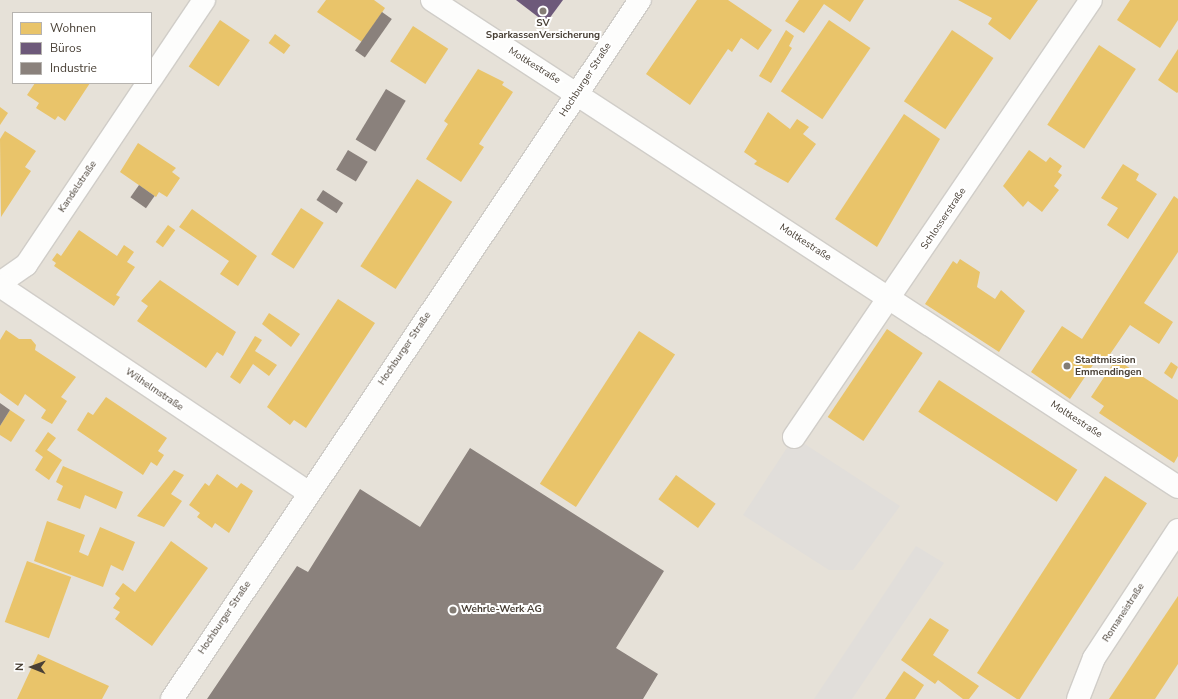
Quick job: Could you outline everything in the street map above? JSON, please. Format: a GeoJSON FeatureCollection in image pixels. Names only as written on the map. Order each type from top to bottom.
{"type":"FeatureCollection","features":[{"type":"Feature","properties":{"kind":"street"},"geometry":{"type":"LineString","coordinates":[[152,78],[204,0]]}},
{"type":"Feature","properties":{"kind":"street","name":"Moltkestraße"},"geometry":{"type":"LineString","coordinates":[[432,0],[578,93],[1178,487]]}},
{"type":"Feature","properties":{"kind":"street","name":"Hochburger Straße"},"geometry":{"type":"LineString","coordinates":[[172,699],[308,493],[640,0]]}},
{"type":"Feature","properties":{"kind":"street","name":"Schlosserstraße"},"geometry":{"type":"LineString","coordinates":[[794,437],[890,298],[1091,0]]}},
{"type":"Feature","properties":{"kind":"street","name":"Kandelstraße"},"geometry":{"type":"LineString","coordinates":[[0,283],[26,265],[147,84]]}},
{"type":"Feature","properties":{"kind":"street","name":"Wilhelmstraße"},"geometry":{"type":"LineString","coordinates":[[0,286],[308,493]]}},
{"type":"Feature","properties":{"kind":"street","name":"Romaneistraße"},"geometry":{"type":"LineString","coordinates":[[1078,699],[1094,658],[1178,530]]}},
{"type":"Feature","properties":{"kind":"shaded area"},"geometry":{"type":"Polygon","coordinates":[[[0,0],[1178,0],[1178,699],[0,699],[0,0]]]}},
{"type":"Feature","properties":{"kind":"shaded area"},"geometry":{"type":"Polygon","coordinates":[[[794,437],[900,506],[853,570],[829,570],[743,515],[794,437]]]}},
{"type":"Feature","properties":{"kind":"shaded area"},"geometry":{"type":"Polygon","coordinates":[[[916,546],[944,563],[852,699],[814,699],[916,546]]]}},
{"type":"Feature","properties":{"kind":"building: Wohnen"},"geometry":{"type":"Polygon","coordinates":[[[326,0],[374,0],[385,8],[362,42],[317,12],[326,0]]]}},
{"type":"Feature","properties":{"kind":"building: Wohnen"},"geometry":{"type":"Polygon","coordinates":[[[697,0],[728,0],[772,30],[758,50],[741,38],[732,52],[728,49],[690,105],[646,74],[697,0]]]}},
{"type":"Feature","properties":{"kind":"building: Wohnen"},"geometry":{"type":"Polygon","coordinates":[[[799,0],[864,0],[850,22],[824,4],[804,33],[785,21],[799,0]]]}},
{"type":"Feature","properties":{"kind":"building: Wohnen"},"geometry":{"type":"Polygon","coordinates":[[[958,0],[1038,0],[1010,40],[988,24],[992,18],[958,0]]]}},
{"type":"Feature","properties":{"kind":"building: Wohnen"},"geometry":{"type":"Polygon","coordinates":[[[1130,0],[1178,0],[1178,20],[1160,48],[1117,20],[1130,0]]]}},
{"type":"Feature","properties":{"kind":"building: Wohnen"},"geometry":{"type":"Polygon","coordinates":[[[220,20],[250,40],[219,87],[189,66],[220,20]]]}},
{"type":"Feature","properties":{"kind":"building: Wohnen"},"geometry":{"type":"Polygon","coordinates":[[[829,20],[870,48],[822,119],[781,91],[829,20]]]}},
{"type":"Feature","properties":{"kind":"building: Wohnen"},"geometry":{"type":"Polygon","coordinates":[[[413,26],[448,49],[425,84],[390,61],[413,26]]]}},
{"type":"Feature","properties":{"kind":"building: Wohnen"},"geometry":{"type":"Polygon","coordinates":[[[786,30],[794,36],[789,46],[792,48],[771,83],[759,76],[786,30]]]}},
{"type":"Feature","properties":{"kind":"building: Wohnen"},"geometry":{"type":"Polygon","coordinates":[[[952,30],[993,58],[945,129],[904,101],[952,30]]]}},
{"type":"Feature","properties":{"kind":"building: Wohnen"},"geometry":{"type":"Polygon","coordinates":[[[275,34],[290,45],[284,54],[269,43],[275,34]]]}},
{"type":"Feature","properties":{"kind":"building: Wohnen"},"geometry":{"type":"Polygon","coordinates":[[[1099,45],[1136,69],[1084,149],[1047,125],[1099,45]]]}},
{"type":"Feature","properties":{"kind":"building: Wohnen"},"geometry":{"type":"Polygon","coordinates":[[[1178,49],[1178,92],[1177,93],[1158,80],[1178,49]]]}},
{"type":"Feature","properties":{"kind":"building: Wohnen"},"geometry":{"type":"Polygon","coordinates":[[[478,69],[504,82],[502,85],[513,92],[479,144],[484,147],[461,182],[426,159],[448,124],[444,121],[478,69]]]}},
{"type":"Feature","properties":{"kind":"building: Wohnen"},"geometry":{"type":"Polygon","coordinates":[[[34,84],[89,84],[65,121],[58,116],[55,120],[36,108],[39,103],[27,95],[34,84]]]}},
{"type":"Feature","properties":{"kind":"building: Wohnen"},"geometry":{"type":"Polygon","coordinates":[[[0,107],[8,113],[0,125],[0,107]]]}},
{"type":"Feature","properties":{"kind":"building: Wohnen"},"geometry":{"type":"Polygon","coordinates":[[[768,112],[790,129],[797,119],[809,127],[803,134],[816,144],[788,183],[754,164],[757,161],[744,152],[768,112]]]}},
{"type":"Feature","properties":{"kind":"building: Wohnen"},"geometry":{"type":"Polygon","coordinates":[[[904,114],[940,139],[877,247],[835,219],[904,114]]]}},
{"type":"Feature","properties":{"kind":"building: Wohnen"},"geometry":{"type":"Polygon","coordinates":[[[5,131],[36,151],[25,167],[31,171],[1,217],[0,139],[5,131]]]}},
{"type":"Feature","properties":{"kind":"building: Wohnen"},"geometry":{"type":"Polygon","coordinates":[[[138,143],[176,168],[172,172],[180,178],[167,197],[159,192],[156,197],[120,172],[138,143]]]}},
{"type":"Feature","properties":{"kind":"building: Wohnen"},"geometry":{"type":"Polygon","coordinates":[[[1029,150],[1046,162],[1050,157],[1062,166],[1058,172],[1062,175],[1054,186],[1059,190],[1042,212],[1028,201],[1023,207],[1003,186],[1029,150]]]}},
{"type":"Feature","properties":{"kind":"building: Wohnen"},"geometry":{"type":"Polygon","coordinates":[[[1123,164],[1139,174],[1136,180],[1157,194],[1128,239],[1107,225],[1118,208],[1101,198],[1123,164]]]}},
{"type":"Feature","properties":{"kind":"building: Wohnen"},"geometry":{"type":"Polygon","coordinates":[[[417,179],[452,202],[396,289],[360,266],[417,179]]]}},
{"type":"Feature","properties":{"kind":"building: Wohnen"},"geometry":{"type":"Polygon","coordinates":[[[1174,196],[1178,199],[1178,252],[1144,303],[1173,322],[1159,344],[1130,325],[1104,363],[1097,359],[1070,399],[1031,372],[1062,326],[1082,339],[1174,196]]]}},
{"type":"Feature","properties":{"kind":"building: Wohnen"},"geometry":{"type":"Polygon","coordinates":[[[301,208],[324,223],[294,269],[271,254],[301,208]]]}},
{"type":"Feature","properties":{"kind":"building: Wohnen"},"geometry":{"type":"Polygon","coordinates":[[[192,209],[257,256],[238,286],[220,274],[229,261],[179,227],[192,209]]]}},
{"type":"Feature","properties":{"kind":"building: Wohnen"},"geometry":{"type":"Polygon","coordinates":[[[168,225],[175,230],[163,247],[156,242],[168,225]]]}},
{"type":"Feature","properties":{"kind":"building: Wohnen"},"geometry":{"type":"Polygon","coordinates":[[[79,230],[117,256],[124,245],[134,252],[127,262],[135,267],[116,295],[120,297],[114,306],[54,266],[56,263],[52,260],[57,253],[61,256],[79,230]]]}},
{"type":"Feature","properties":{"kind":"building: Wohnen"},"geometry":{"type":"Polygon","coordinates":[[[960,259],[980,272],[977,287],[995,299],[1001,290],[1025,311],[999,352],[925,304],[953,261],[957,264],[960,259]]]}},
{"type":"Feature","properties":{"kind":"building: Wohnen"},"geometry":{"type":"Polygon","coordinates":[[[160,280],[236,332],[223,356],[217,352],[206,368],[137,321],[148,306],[141,301],[160,280]]]}},
{"type":"Feature","properties":{"kind":"building: Wohnen"},"geometry":{"type":"Polygon","coordinates":[[[338,299],[375,323],[306,428],[294,420],[290,425],[267,407],[338,299]]]}},
{"type":"Feature","properties":{"kind":"building: Wohnen"},"geometry":{"type":"Polygon","coordinates":[[[269,313],[300,334],[291,347],[262,324],[269,313]]]}},
{"type":"Feature","properties":{"kind":"building: Wohnen"},"geometry":{"type":"Polygon","coordinates":[[[887,329],[923,353],[863,441],[828,417],[887,329]]]}},
{"type":"Feature","properties":{"kind":"building: Wohnen"},"geometry":{"type":"Polygon","coordinates":[[[6,330],[19,339],[31,339],[36,345],[35,350],[76,377],[61,397],[67,401],[52,424],[41,418],[46,410],[25,394],[18,406],[0,393],[0,340],[6,330]]]}},
{"type":"Feature","properties":{"kind":"building: Wohnen"},"geometry":{"type":"Polygon","coordinates":[[[639,331],[675,354],[576,507],[540,484],[639,331]]]}},
{"type":"Feature","properties":{"kind":"building: Wohnen"},"geometry":{"type":"Polygon","coordinates":[[[255,336],[262,340],[255,351],[277,365],[269,376],[253,364],[240,384],[230,377],[255,336]]]}},
{"type":"Feature","properties":{"kind":"building: Wohnen"},"geometry":{"type":"Polygon","coordinates":[[[1116,359],[1178,400],[1178,456],[1174,463],[1099,413],[1104,406],[1091,397],[1116,359]]]}},
{"type":"Feature","properties":{"kind":"building: Wohnen"},"geometry":{"type":"Polygon","coordinates":[[[1171,362],[1178,367],[1172,379],[1164,373],[1171,362]]]}},
{"type":"Feature","properties":{"kind":"building: Wohnen"},"geometry":{"type":"Polygon","coordinates":[[[939,380],[1077,470],[1057,502],[918,412],[939,380]]]}},
{"type":"Feature","properties":{"kind":"building: Wohnen"},"geometry":{"type":"Polygon","coordinates":[[[106,397],[167,438],[158,451],[164,455],[157,466],[151,462],[143,475],[77,430],[88,412],[93,415],[106,397]]]}},
{"type":"Feature","properties":{"kind":"building: Wohnen"},"geometry":{"type":"Polygon","coordinates":[[[10,410],[25,420],[11,442],[0,435],[0,426],[10,410]]]}},
{"type":"Feature","properties":{"kind":"building: Wohnen"},"geometry":{"type":"Polygon","coordinates":[[[48,432],[56,438],[47,450],[62,460],[49,480],[35,470],[43,457],[35,451],[48,432]]]}},
{"type":"Feature","properties":{"kind":"building: Wohnen"},"geometry":{"type":"Polygon","coordinates":[[[63,466],[123,492],[116,509],[85,495],[80,509],[57,500],[63,486],[56,482],[63,466]]]}},
{"type":"Feature","properties":{"kind":"building: Wohnen"},"geometry":{"type":"Polygon","coordinates":[[[174,470],[184,475],[171,494],[182,501],[164,527],[137,516],[174,470]]]}},
{"type":"Feature","properties":{"kind":"building: Wohnen"},"geometry":{"type":"Polygon","coordinates":[[[217,474],[237,488],[241,483],[253,491],[229,533],[215,523],[212,528],[197,517],[200,513],[189,505],[205,483],[209,486],[217,474]]]}},
{"type":"Feature","properties":{"kind":"building: Wohnen"},"geometry":{"type":"Polygon","coordinates":[[[676,475],[716,504],[698,528],[658,499],[676,475]]]}},
{"type":"Feature","properties":{"kind":"building: Wohnen"},"geometry":{"type":"Polygon","coordinates":[[[1105,476],[1147,503],[1020,699],[1017,699],[977,673],[1105,476]]]}},
{"type":"Feature","properties":{"kind":"building: Wohnen"},"geometry":{"type":"Polygon","coordinates":[[[47,521],[85,535],[79,552],[88,556],[100,527],[135,542],[123,571],[111,565],[103,587],[34,561],[47,521]]]}},
{"type":"Feature","properties":{"kind":"building: Wohnen"},"geometry":{"type":"Polygon","coordinates":[[[171,541],[208,568],[152,646],[115,619],[120,612],[113,608],[120,598],[115,594],[123,583],[135,592],[171,541]]]}},
{"type":"Feature","properties":{"kind":"building: Wohnen"},"geometry":{"type":"Polygon","coordinates":[[[27,561],[71,577],[49,638],[5,622],[27,561]]]}},
{"type":"Feature","properties":{"kind":"building: Wohnen"},"geometry":{"type":"Polygon","coordinates":[[[1178,596],[1178,664],[1155,699],[1109,699],[1178,596]]]}},
{"type":"Feature","properties":{"kind":"building: Wohnen"},"geometry":{"type":"Polygon","coordinates":[[[930,618],[949,630],[933,655],[979,686],[969,699],[963,699],[938,680],[935,684],[901,660],[930,618]]]}},
{"type":"Feature","properties":{"kind":"building: Wohnen"},"geometry":{"type":"Polygon","coordinates":[[[38,654],[109,686],[102,699],[17,699],[38,654]]]}},
{"type":"Feature","properties":{"kind":"building: Wohnen"},"geometry":{"type":"Polygon","coordinates":[[[904,671],[924,685],[915,699],[885,699],[904,671]]]}},
{"type":"Feature","properties":{"kind":"building: Büros","name":"SV SparkassenVersicherung"},"geometry":{"type":"Polygon","coordinates":[[[516,0],[563,0],[546,23],[516,0]]]}},
{"type":"Feature","properties":{"kind":"building: Industrie"},"geometry":{"type":"Polygon","coordinates":[[[382,12],[392,19],[365,57],[355,51],[382,12]]]}},
{"type":"Feature","properties":{"kind":"building: Industrie"},"geometry":{"type":"Polygon","coordinates":[[[386,89],[406,101],[375,151],[356,140],[386,89]]]}},
{"type":"Feature","properties":{"kind":"building: Industrie"},"geometry":{"type":"Polygon","coordinates":[[[348,150],[368,162],[356,182],[336,170],[348,150]]]}},
{"type":"Feature","properties":{"kind":"building: Industrie"},"geometry":{"type":"Polygon","coordinates":[[[139,185],[155,196],[146,208],[130,197],[139,185]]]}},
{"type":"Feature","properties":{"kind":"building: Industrie"},"geometry":{"type":"Polygon","coordinates":[[[323,190],[343,203],[337,213],[316,200],[323,190]]]}},
{"type":"Feature","properties":{"kind":"building: Industrie"},"geometry":{"type":"Polygon","coordinates":[[[0,403],[10,410],[0,426],[0,403]]]}},
{"type":"Feature","properties":{"kind":"building: Industrie","name":"Wehrle-Werk AG"},"geometry":{"type":"Polygon","coordinates":[[[470,448],[664,571],[616,648],[658,674],[643,699],[207,699],[297,566],[308,572],[360,489],[420,527],[470,448]]]}},
{"type":"Feature","properties":{"kind":"place","name":"SV SparkassenVersicherung"},"geometry":{"type":"Point","coordinates":[543,11]}},
{"type":"Feature","properties":{"kind":"place","name":"Stadtmission Emmendingen"},"geometry":{"type":"Point","coordinates":[1067,366]}},
{"type":"Feature","properties":{"kind":"place","name":"Wehrle-Werk AG"},"geometry":{"type":"Point","coordinates":[453,610]}}]}
